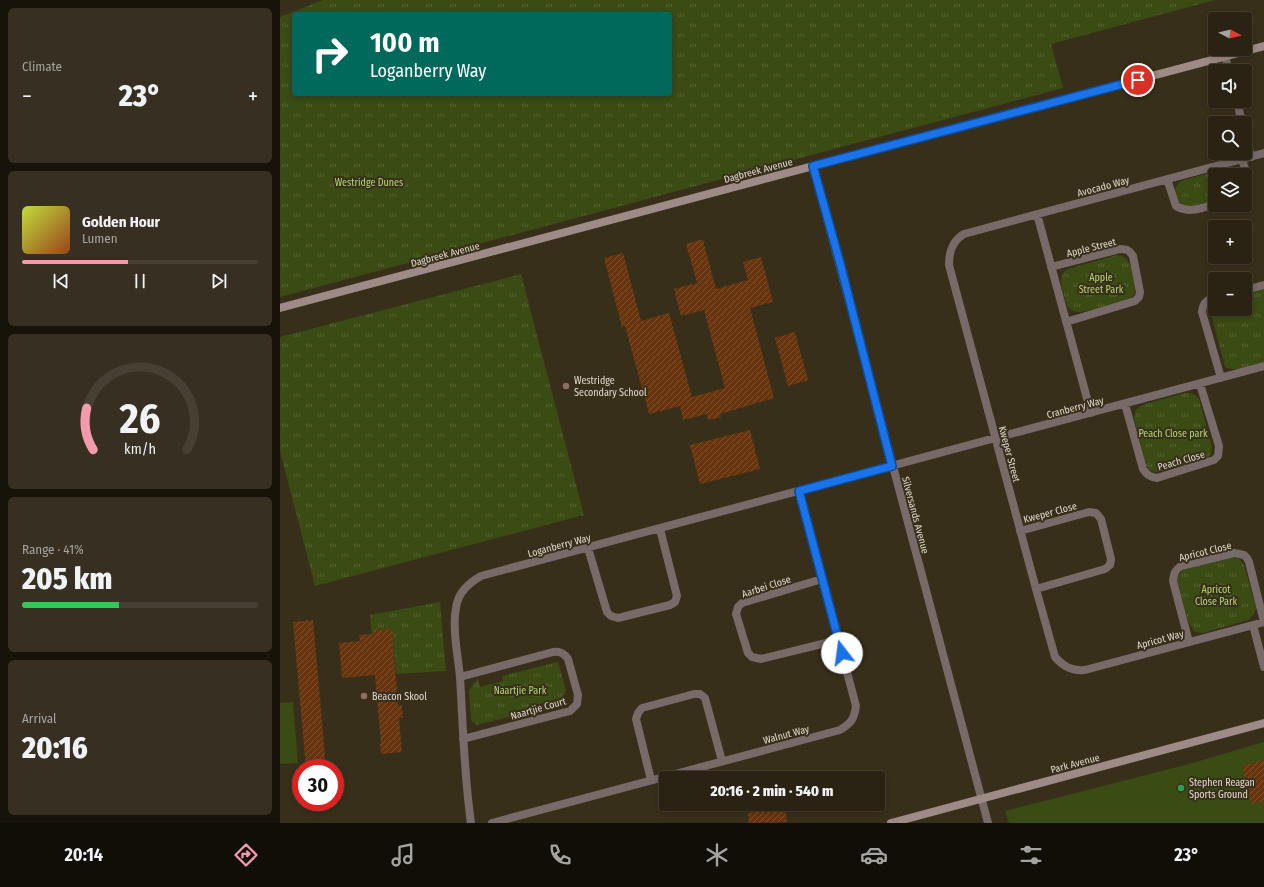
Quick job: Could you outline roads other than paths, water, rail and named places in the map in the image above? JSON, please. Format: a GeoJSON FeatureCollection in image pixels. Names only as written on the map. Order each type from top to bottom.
{"type":"FeatureCollection","features":[{"type":"Feature","properties":{"kind":"street","name":"Dagbreek Avenue"},"geometry":{"type":"LineString","coordinates":[[1252,49],[1264,46]]}},
{"type":"Feature","properties":{"kind":"street","name":"Dagbreek Avenue"},"geometry":{"type":"LineString","coordinates":[[280,308],[1225,56]]}},
{"type":"Feature","properties":{"kind":"street"},"geometry":{"type":"LineString","coordinates":[[1225,56],[1227,64]]}},
{"type":"Feature","properties":{"kind":"street","name":"Avocado Way"},"geometry":{"type":"LineString","coordinates":[[1252,156],[1264,153]]}},
{"type":"Feature","properties":{"kind":"street","name":"Avocado Way"},"geometry":{"type":"LineString","coordinates":[[952,245],[964,234],[1238,160]]}},
{"type":"Feature","properties":{"kind":"street","name":"Silversands Avenue"},"geometry":{"type":"LineString","coordinates":[[813,166],[988,823]]}},
{"type":"Feature","properties":{"kind":"street"},"geometry":{"type":"LineString","coordinates":[[1167,179],[1176,206],[1180,209],[1192,211],[1208,206]]}},
{"type":"Feature","properties":{"kind":"street"},"geometry":{"type":"LineString","coordinates":[[1037,214],[1090,413]]}},
{"type":"Feature","properties":{"kind":"street","name":"Kweper Street"},"geometry":{"type":"LineString","coordinates":[[952,245],[949,265],[1055,657],[1062,664]]}},
{"type":"Feature","properties":{"kind":"street","name":"Apple Street"},"geometry":{"type":"LineString","coordinates":[[1051,267],[1120,249],[1127,249],[1132,256],[1140,292],[1139,298],[1135,301],[1066,322]]}},
{"type":"Feature","properties":{"kind":"street"},"geometry":{"type":"LineString","coordinates":[[1252,288],[1264,285]]}},
{"type":"Feature","properties":{"kind":"street"},"geometry":{"type":"LineString","coordinates":[[1208,299],[1205,302],[1202,312],[1221,378]]}},
{"type":"Feature","properties":{"kind":"street","name":"Cranberry Way"},"geometry":{"type":"LineString","coordinates":[[892,466],[1264,366]]}},
{"type":"Feature","properties":{"kind":"street","name":"Peach Close"},"geometry":{"type":"LineString","coordinates":[[1125,404],[1143,468],[1151,477],[1158,478],[1214,460],[1218,456],[1219,446],[1200,384]]}},
{"type":"Feature","properties":{"kind":"street","name":"Loganberry Way"},"geometry":{"type":"LineString","coordinates":[[471,823],[463,740],[455,620],[456,606],[462,591],[470,582],[482,576],[892,466]]}},
{"type":"Feature","properties":{"kind":"street","name":"Walnut Way"},"geometry":{"type":"LineString","coordinates":[[492,823],[840,730],[850,724],[854,716],[856,706],[799,491]]}},
{"type":"Feature","properties":{"kind":"street","name":"Kweper Close"},"geometry":{"type":"LineString","coordinates":[[1020,530],[1089,512],[1096,514],[1101,519],[1111,559],[1110,565],[1105,569],[1036,589]]}},
{"type":"Feature","properties":{"kind":"street"},"geometry":{"type":"LineString","coordinates":[[588,548],[607,612],[612,616],[618,618],[670,605],[675,602],[676,596],[660,529]]}},
{"type":"Feature","properties":{"kind":"street","name":"Apricot Close"},"geometry":{"type":"LineString","coordinates":[[1189,642],[1174,581],[1176,569],[1234,552],[1244,555],[1249,562],[1264,622]]}},
{"type":"Feature","properties":{"kind":"street","name":"Aarbei Close"},"geometry":{"type":"LineString","coordinates":[[822,580],[742,603],[738,607],[736,614],[748,653],[752,657],[761,659],[838,640]]}},
{"type":"Feature","properties":{"kind":"street","name":"Apricot Way"},"geometry":{"type":"LineString","coordinates":[[1062,664],[1070,668],[1085,670],[1264,622]]}},
{"type":"Feature","properties":{"kind":"street"},"geometry":{"type":"LineString","coordinates":[[1253,625],[1264,667]]}},
{"type":"Feature","properties":{"kind":"street","name":"Naartjie Court"},"geometry":{"type":"LineString","coordinates":[[460,677],[553,652],[559,652],[568,659],[578,695],[577,704],[570,711],[463,740]]}},
{"type":"Feature","properties":{"kind":"street"},"geometry":{"type":"LineString","coordinates":[[651,780],[636,719],[638,713],[642,708],[694,694],[700,694],[705,698],[722,761]]}},
{"type":"Feature","properties":{"kind":"street","name":"Park Avenue"},"geometry":{"type":"LineString","coordinates":[[891,823],[1264,723]]}},
{"type":"Feature","properties":{"kind":"place","name":"Westridge Secondary School"},"geometry":{"type":"Point","coordinates":[566,386]}},
{"type":"Feature","properties":{"kind":"place","name":"Beacon Skool"},"geometry":{"type":"Point","coordinates":[364,696]}},
{"type":"Feature","properties":{"kind":"place","name":"Stephen Reagan Sports Ground"},"geometry":{"type":"Point","coordinates":[1181,788]}},
{"type":"Feature","properties":{"kind":"park label","name":"Westridge Dunes"},"geometry":{"type":"Point","coordinates":[369,182]}},
{"type":"Feature","properties":{"kind":"park label","name":"Apple Street Park"},"geometry":{"type":"Point","coordinates":[1101,282]}},
{"type":"Feature","properties":{"kind":"park label","name":"Peach Close park"},"geometry":{"type":"Point","coordinates":[1173,433]}},
{"type":"Feature","properties":{"kind":"park label","name":"Apricot Close Park"},"geometry":{"type":"Point","coordinates":[1216,594]}},
{"type":"Feature","properties":{"kind":"park label","name":"Naartjie Park"},"geometry":{"type":"Point","coordinates":[520,690]}}]}
